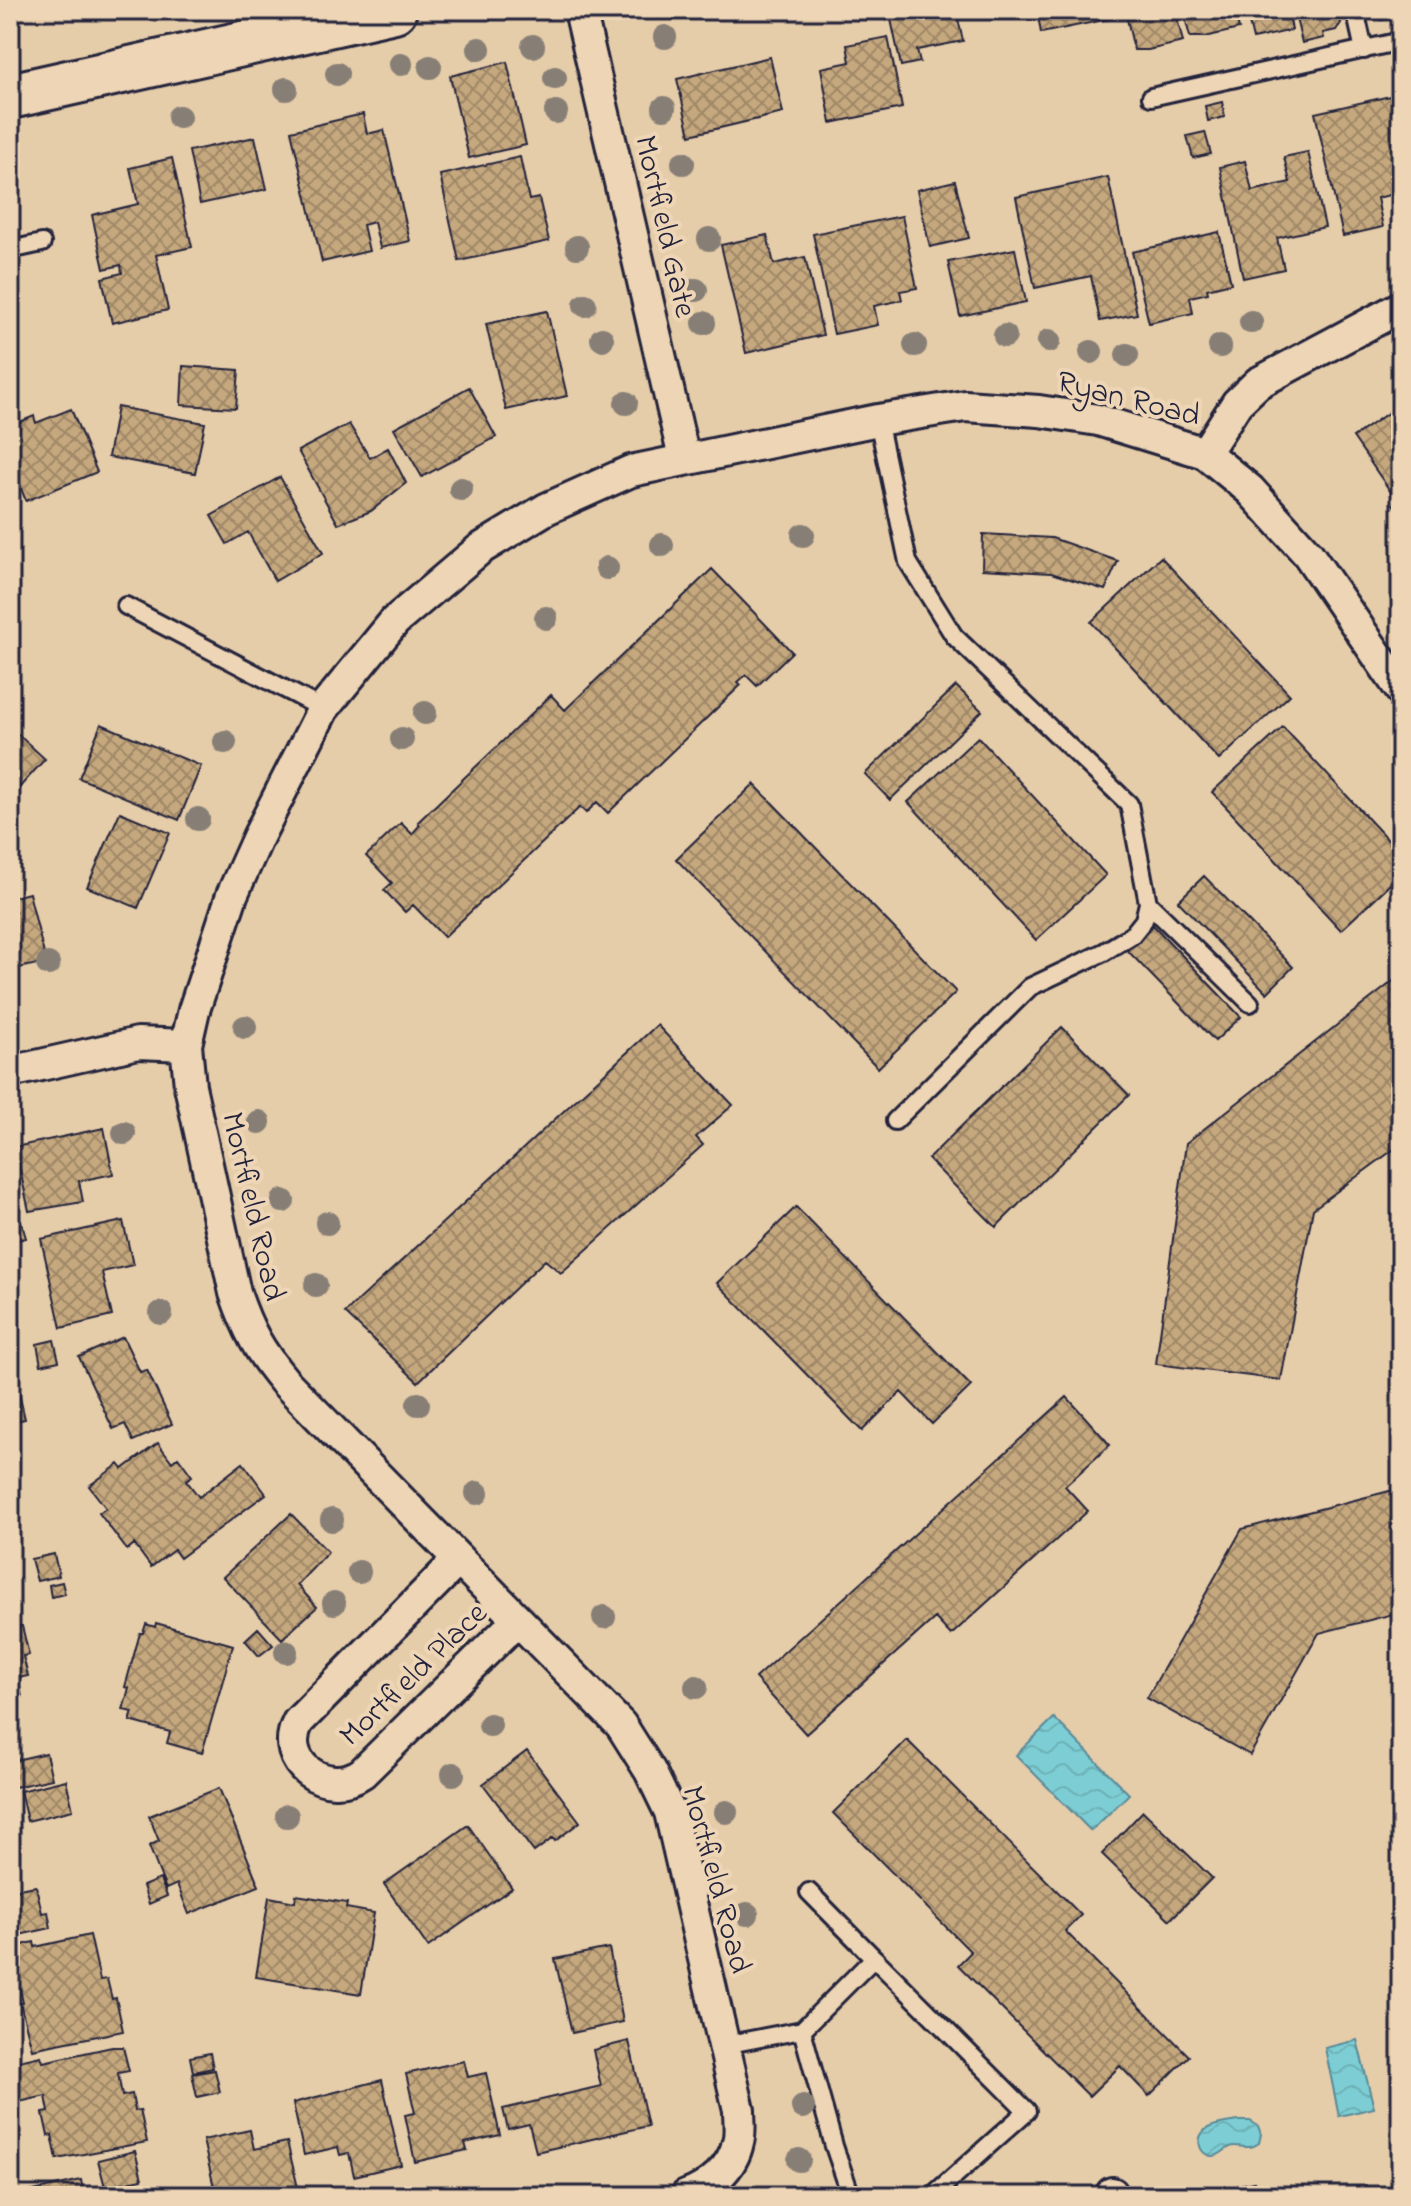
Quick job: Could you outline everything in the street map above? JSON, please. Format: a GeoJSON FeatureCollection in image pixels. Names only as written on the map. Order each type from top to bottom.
{"type":"FeatureCollection","features":[{"type":"Feature","properties":{"kind":"main road"},"geometry":{"type":"LineString","coordinates":[[10,96],[394,10]]}},
{"type":"Feature","properties":{"kind":"street","name":"Mortfield Gate"},"geometry":{"type":"LineString","coordinates":[[580,10],[684,458]]}},
{"type":"Feature","properties":{"kind":"street"},"geometry":{"type":"LineString","coordinates":[[1205,453],[1237,403],[1258,383],[1401,307]]}},
{"type":"Feature","properties":{"kind":"street","name":"Ryan Road"},"geometry":{"type":"LineString","coordinates":[[684,458],[965,406],[1039,411],[1098,420],[1205,453],[1250,490],[1308,554],[1401,690]]}},
{"type":"Feature","properties":{"kind":"street","name":"Mortfield Road"},"geometry":{"type":"LineString","coordinates":[[684,458],[631,471],[546,509],[480,549],[395,621],[323,709],[258,837],[232,895],[194,1010],[186,1045],[190,1086],[235,1293],[260,1352],[285,1382],[621,1725],[650,1771],[670,1812],[739,2110],[738,2143],[728,2164],[699,2194]]}},
{"type":"Feature","properties":{"kind":"street"},"geometry":{"type":"LineString","coordinates":[[10,1072],[138,1043],[186,1045]]}},
{"type":"Feature","properties":{"kind":"street","name":"Mortfield Place"},"geometry":{"type":"LineString","coordinates":[[458,1560],[298,1722],[292,1741],[303,1768],[326,1781],[340,1782],[362,1773],[518,1620]]}},
{"type":"Feature","properties":{"kind":"lane"},"geometry":{"type":"LineString","coordinates":[[1355,10],[1364,50]]}},
{"type":"Feature","properties":{"kind":"lane"},"geometry":{"type":"LineString","coordinates":[[1151,97],[1401,41]]}},
{"type":"Feature","properties":{"kind":"lane"},"geometry":{"type":"LineString","coordinates":[[10,250],[42,243]]}},
{"type":"Feature","properties":{"kind":"lane"},"geometry":{"type":"LineString","coordinates":[[878,420],[908,562],[954,636],[1129,804],[1148,903],[1144,920],[1132,935],[1104,952],[1030,987],[895,1121]]}},
{"type":"Feature","properties":{"kind":"lane"},"geometry":{"type":"LineString","coordinates":[[126,606],[323,709]]}},
{"type":"Feature","properties":{"kind":"lane"},"geometry":{"type":"LineString","coordinates":[[1148,903],[1250,1003]]}},
{"type":"Feature","properties":{"kind":"lane"},"geometry":{"type":"LineString","coordinates":[[809,1892],[1027,2111],[932,2196]]}},
{"type":"Feature","properties":{"kind":"lane"},"geometry":{"type":"LineString","coordinates":[[724,2045],[802,2030],[874,1958]]}},
{"type":"Feature","properties":{"kind":"lane"},"geometry":{"type":"LineString","coordinates":[[802,2030],[851,2196]]}},
{"type":"Feature","properties":{"kind":"water"},"geometry":{"type":"Polygon","coordinates":[[[1054,1718],[1129,1794],[1091,1831],[1016,1755],[1054,1718]]]}},
{"type":"Feature","properties":{"kind":"water"},"geometry":{"type":"Polygon","coordinates":[[[1357,2040],[1374,2108],[1339,2116],[1325,2048],[1357,2040]]]}},
{"type":"Feature","properties":{"kind":"water"},"geometry":{"type":"Polygon","coordinates":[[[1250,2121],[1258,2126],[1261,2134],[1259,2143],[1250,2147],[1232,2146],[1215,2156],[1203,2152],[1200,2139],[1204,2131],[1215,2125],[1250,2121]]]}},
{"type":"Feature","properties":{"kind":"building"},"geometry":{"type":"Polygon","coordinates":[[[889,10],[956,10],[963,41],[917,50],[920,62],[901,66],[889,10]]]}},
{"type":"Feature","properties":{"kind":"building"},"geometry":{"type":"Polygon","coordinates":[[[1037,10],[1112,10],[1114,18],[1041,33],[1037,10]]]}},
{"type":"Feature","properties":{"kind":"building"},"geometry":{"type":"Polygon","coordinates":[[[1125,10],[1175,10],[1183,42],[1134,50],[1125,10]]]}},
{"type":"Feature","properties":{"kind":"building"},"geometry":{"type":"Polygon","coordinates":[[[1183,10],[1234,10],[1239,29],[1205,37],[1190,37],[1183,10]]]}},
{"type":"Feature","properties":{"kind":"building"},"geometry":{"type":"Polygon","coordinates":[[[1246,10],[1288,10],[1292,30],[1253,39],[1246,10]]]}},
{"type":"Feature","properties":{"kind":"building"},"geometry":{"type":"Polygon","coordinates":[[[1294,10],[1338,10],[1341,23],[1336,30],[1323,33],[1324,38],[1302,43],[1294,10]]]}},
{"type":"Feature","properties":{"kind":"building"},"geometry":{"type":"Polygon","coordinates":[[[1372,10],[1401,10],[1401,21],[1395,22],[1394,17],[1381,20],[1373,15],[1372,10]]]}},
{"type":"Feature","properties":{"kind":"building"},"geometry":{"type":"Polygon","coordinates":[[[888,37],[902,108],[831,123],[821,68],[850,62],[847,45],[888,37]]]}},
{"type":"Feature","properties":{"kind":"building"},"geometry":{"type":"Polygon","coordinates":[[[770,57],[783,113],[690,135],[677,79],[770,57]]]}},
{"type":"Feature","properties":{"kind":"building"},"geometry":{"type":"Polygon","coordinates":[[[507,62],[526,145],[469,158],[450,76],[507,62]]]}},
{"type":"Feature","properties":{"kind":"building"},"geometry":{"type":"Polygon","coordinates":[[[1399,94],[1401,184],[1392,186],[1394,194],[1377,198],[1383,227],[1343,236],[1315,113],[1399,94]]]}},
{"type":"Feature","properties":{"kind":"building"},"geometry":{"type":"Polygon","coordinates":[[[1222,102],[1225,117],[1208,121],[1205,106],[1222,102]]]}},
{"type":"Feature","properties":{"kind":"building"},"geometry":{"type":"Polygon","coordinates":[[[363,114],[367,134],[384,130],[410,241],[380,248],[374,222],[363,225],[369,251],[322,262],[291,131],[363,114]]]}},
{"type":"Feature","properties":{"kind":"building"},"geometry":{"type":"Polygon","coordinates":[[[1205,132],[1211,154],[1193,158],[1187,136],[1205,132]]]}},
{"type":"Feature","properties":{"kind":"building"},"geometry":{"type":"Polygon","coordinates":[[[255,137],[267,189],[200,204],[189,151],[255,137]]]}},
{"type":"Feature","properties":{"kind":"building"},"geometry":{"type":"Polygon","coordinates":[[[1308,152],[1325,227],[1277,238],[1284,269],[1243,278],[1220,167],[1245,161],[1252,191],[1290,182],[1284,157],[1308,152]]]}},
{"type":"Feature","properties":{"kind":"building"},"geometry":{"type":"Polygon","coordinates":[[[520,157],[529,200],[539,198],[549,241],[459,261],[440,175],[520,157]]]}},
{"type":"Feature","properties":{"kind":"building"},"geometry":{"type":"Polygon","coordinates":[[[172,158],[192,247],[156,255],[168,310],[112,323],[102,278],[122,273],[121,265],[104,269],[92,215],[138,204],[130,168],[172,158]]]}},
{"type":"Feature","properties":{"kind":"building"},"geometry":{"type":"Polygon","coordinates":[[[1108,177],[1137,314],[1100,321],[1091,276],[1035,288],[1016,197],[1108,177]]]}},
{"type":"Feature","properties":{"kind":"building"},"geometry":{"type":"Polygon","coordinates":[[[955,181],[969,238],[930,247],[917,190],[955,181]]]}},
{"type":"Feature","properties":{"kind":"building"},"geometry":{"type":"Polygon","coordinates":[[[902,216],[917,288],[900,291],[902,300],[874,306],[878,325],[834,334],[813,234],[902,216]]]}},
{"type":"Feature","properties":{"kind":"building"},"geometry":{"type":"Polygon","coordinates":[[[1219,232],[1231,283],[1190,297],[1193,313],[1149,323],[1132,252],[1219,232]]]}},
{"type":"Feature","properties":{"kind":"building"},"geometry":{"type":"Polygon","coordinates":[[[767,235],[774,264],[805,257],[823,335],[746,353],[721,245],[767,235]]]}},
{"type":"Feature","properties":{"kind":"building"},"geometry":{"type":"Polygon","coordinates":[[[1015,249],[1026,302],[960,316],[948,262],[1015,249]]]}},
{"type":"Feature","properties":{"kind":"building"},"geometry":{"type":"Polygon","coordinates":[[[547,311],[567,396],[506,410],[486,324],[547,311]]]}},
{"type":"Feature","properties":{"kind":"building"},"geometry":{"type":"Polygon","coordinates":[[[183,366],[239,370],[236,408],[181,405],[183,366]]]}},
{"type":"Feature","properties":{"kind":"building"},"geometry":{"type":"Polygon","coordinates":[[[469,387],[496,437],[422,477],[394,428],[469,387]]]}},
{"type":"Feature","properties":{"kind":"building"},"geometry":{"type":"Polygon","coordinates":[[[1398,406],[1401,411],[1401,516],[1393,504],[1397,501],[1353,437],[1398,406]]]}},
{"type":"Feature","properties":{"kind":"building"},"geometry":{"type":"Polygon","coordinates":[[[117,407],[205,423],[195,473],[108,457],[117,407]]]}},
{"type":"Feature","properties":{"kind":"building"},"geometry":{"type":"Polygon","coordinates":[[[71,409],[97,472],[26,501],[10,462],[10,426],[34,416],[36,423],[71,409]]]}},
{"type":"Feature","properties":{"kind":"building"},"geometry":{"type":"Polygon","coordinates":[[[349,424],[370,458],[388,448],[406,483],[371,511],[338,524],[298,451],[349,424]]]}},
{"type":"Feature","properties":{"kind":"building"},"geometry":{"type":"Polygon","coordinates":[[[280,477],[323,553],[275,581],[248,532],[227,544],[211,516],[280,477]]]}},
{"type":"Feature","properties":{"kind":"building"},"geometry":{"type":"Polygon","coordinates":[[[983,534],[1052,538],[1118,561],[1105,590],[1051,573],[982,569],[983,534]]]}},
{"type":"Feature","properties":{"kind":"building"},"geometry":{"type":"Polygon","coordinates":[[[1161,557],[1290,695],[1219,760],[1091,622],[1161,557]]]}},
{"type":"Feature","properties":{"kind":"building"},"geometry":{"type":"Polygon","coordinates":[[[712,569],[792,652],[757,686],[746,675],[738,682],[741,685],[608,813],[597,802],[586,813],[580,807],[444,937],[413,905],[405,912],[384,890],[392,883],[366,856],[401,823],[412,834],[420,825],[418,822],[551,695],[565,710],[712,569]]]}},
{"type":"Feature","properties":{"kind":"building"},"geometry":{"type":"Polygon","coordinates":[[[956,686],[982,711],[890,800],[865,774],[956,686]]]}},
{"type":"Feature","properties":{"kind":"building"},"geometry":{"type":"Polygon","coordinates":[[[101,724],[201,766],[179,820],[79,778],[101,724]]]}},
{"type":"Feature","properties":{"kind":"building"},"geometry":{"type":"Polygon","coordinates":[[[10,727],[45,759],[10,798],[10,727]]]}},
{"type":"Feature","properties":{"kind":"building"},"geometry":{"type":"Polygon","coordinates":[[[1283,727],[1401,854],[1401,874],[1341,930],[1212,792],[1283,727]]]}},
{"type":"Feature","properties":{"kind":"building"},"geometry":{"type":"Polygon","coordinates":[[[978,737],[1106,875],[1036,940],[908,802],[978,737]]]}},
{"type":"Feature","properties":{"kind":"building"},"geometry":{"type":"Polygon","coordinates":[[[754,784],[956,992],[878,1068],[676,859],[754,784]]]}},
{"type":"Feature","properties":{"kind":"building"},"geometry":{"type":"Polygon","coordinates":[[[120,812],[170,833],[138,908],[87,887],[120,812]]]}},
{"type":"Feature","properties":{"kind":"building"},"geometry":{"type":"Polygon","coordinates":[[[1204,876],[1293,967],[1267,993],[1178,901],[1204,876]]]}},
{"type":"Feature","properties":{"kind":"building"},"geometry":{"type":"Polygon","coordinates":[[[29,893],[46,962],[10,970],[10,898],[29,893]]]}},
{"type":"Feature","properties":{"kind":"building"},"geometry":{"type":"Polygon","coordinates":[[[1153,925],[1241,1017],[1215,1041],[1127,950],[1153,925]]]}},
{"type":"Feature","properties":{"kind":"building"},"geometry":{"type":"Polygon","coordinates":[[[1401,975],[1401,1144],[1313,1209],[1281,1380],[1156,1364],[1186,1143],[1401,975]]]}},
{"type":"Feature","properties":{"kind":"building"},"geometry":{"type":"Polygon","coordinates":[[[657,1025],[733,1105],[696,1137],[703,1145],[561,1273],[545,1260],[418,1382],[345,1313],[657,1025]]]}},
{"type":"Feature","properties":{"kind":"building"},"geometry":{"type":"Polygon","coordinates":[[[1062,1027],[1129,1095],[996,1227],[928,1159],[1062,1027]]]}},
{"type":"Feature","properties":{"kind":"building"},"geometry":{"type":"Polygon","coordinates":[[[104,1128],[113,1174],[79,1181],[83,1202],[29,1211],[15,1147],[104,1128]]]}},
{"type":"Feature","properties":{"kind":"building"},"geometry":{"type":"Polygon","coordinates":[[[796,1207],[971,1386],[932,1424],[901,1392],[862,1431],[717,1283],[796,1207]]]}},
{"type":"Feature","properties":{"kind":"building"},"geometry":{"type":"Polygon","coordinates":[[[21,1221],[26,1238],[10,1242],[10,1224],[21,1221]]]}},
{"type":"Feature","properties":{"kind":"building"},"geometry":{"type":"Polygon","coordinates":[[[123,1221],[133,1265],[102,1272],[112,1316],[61,1328],[41,1239],[123,1221]]]}},
{"type":"Feature","properties":{"kind":"building"},"geometry":{"type":"Polygon","coordinates":[[[123,1337],[140,1372],[147,1370],[172,1424],[133,1441],[125,1424],[113,1429],[79,1357],[123,1337]]]}},
{"type":"Feature","properties":{"kind":"building"},"geometry":{"type":"Polygon","coordinates":[[[54,1340],[59,1361],[41,1365],[37,1344],[54,1340]]]}},
{"type":"Feature","properties":{"kind":"building"},"geometry":{"type":"Polygon","coordinates":[[[15,1376],[25,1419],[16,1421],[18,1429],[10,1431],[10,1377],[15,1376]]]}},
{"type":"Feature","properties":{"kind":"building"},"geometry":{"type":"Polygon","coordinates":[[[1067,1397],[1110,1445],[1065,1486],[1088,1511],[951,1635],[935,1618],[806,1734],[755,1678],[1067,1397]]]}},
{"type":"Feature","properties":{"kind":"building"},"geometry":{"type":"Polygon","coordinates":[[[158,1443],[172,1462],[178,1457],[192,1476],[186,1480],[199,1497],[243,1463],[266,1494],[180,1558],[174,1550],[151,1567],[134,1544],[127,1550],[99,1513],[106,1508],[89,1486],[119,1464],[123,1469],[158,1443]]]}},
{"type":"Feature","properties":{"kind":"building"},"geometry":{"type":"Polygon","coordinates":[[[1401,1488],[1401,1612],[1319,1633],[1250,1755],[1147,1698],[1242,1529],[1401,1488]]]}},
{"type":"Feature","properties":{"kind":"building"},"geometry":{"type":"Polygon","coordinates":[[[291,1514],[328,1552],[297,1585],[317,1607],[282,1639],[223,1577],[291,1514]]]}},
{"type":"Feature","properties":{"kind":"building"},"geometry":{"type":"Polygon","coordinates":[[[54,1554],[59,1576],[37,1581],[31,1559],[54,1554]]]}},
{"type":"Feature","properties":{"kind":"building"},"geometry":{"type":"Polygon","coordinates":[[[62,1582],[65,1594],[51,1597],[49,1585],[62,1582]]]}},
{"type":"Feature","properties":{"kind":"building"},"geometry":{"type":"Polygon","coordinates":[[[10,1602],[13,1602],[18,1626],[22,1626],[29,1655],[23,1656],[28,1676],[18,1678],[22,1697],[10,1700],[10,1602]]]}},
{"type":"Feature","properties":{"kind":"building"},"geometry":{"type":"Polygon","coordinates":[[[156,1623],[233,1645],[202,1753],[167,1743],[170,1732],[130,1721],[133,1712],[123,1710],[129,1688],[125,1687],[140,1633],[143,1633],[146,1624],[155,1627],[156,1623]]]}},
{"type":"Feature","properties":{"kind":"building"},"geometry":{"type":"Polygon","coordinates":[[[258,1628],[273,1645],[259,1656],[245,1640],[258,1628]]]}},
{"type":"Feature","properties":{"kind":"building"},"geometry":{"type":"Polygon","coordinates":[[[10,1735],[16,1760],[46,1753],[52,1779],[10,1788],[10,1735]]]}},
{"type":"Feature","properties":{"kind":"building"},"geometry":{"type":"Polygon","coordinates":[[[907,1740],[1081,1915],[1065,1931],[1189,2056],[1149,2096],[1120,2066],[1089,2096],[958,1965],[971,1952],[833,1813],[907,1740]]]}},
{"type":"Feature","properties":{"kind":"building"},"geometry":{"type":"Polygon","coordinates":[[[527,1751],[580,1822],[534,1852],[483,1784],[527,1751]]]}},
{"type":"Feature","properties":{"kind":"building"},"geometry":{"type":"Polygon","coordinates":[[[66,1780],[73,1810],[27,1821],[20,1791],[66,1780]]]}},
{"type":"Feature","properties":{"kind":"building"},"geometry":{"type":"Polygon","coordinates":[[[219,1788],[259,1886],[189,1914],[177,1884],[166,1889],[149,1846],[159,1841],[149,1816],[219,1788]]]}},
{"type":"Feature","properties":{"kind":"building"},"geometry":{"type":"Polygon","coordinates":[[[1143,1811],[1212,1878],[1170,1920],[1102,1854],[1143,1811]]]}},
{"type":"Feature","properties":{"kind":"building"},"geometry":{"type":"Polygon","coordinates":[[[468,1825],[512,1888],[428,1947],[384,1884],[468,1825]]]}},
{"type":"Feature","properties":{"kind":"building"},"geometry":{"type":"Polygon","coordinates":[[[10,1876],[13,1890],[36,1886],[42,1913],[48,1912],[51,1928],[10,1937],[10,1876]]]}},
{"type":"Feature","properties":{"kind":"building"},"geometry":{"type":"Polygon","coordinates":[[[160,1879],[167,1896],[149,1904],[143,1886],[160,1879]]]}},
{"type":"Feature","properties":{"kind":"building"},"geometry":{"type":"Polygon","coordinates":[[[296,1895],[347,1903],[346,1908],[374,1913],[361,1994],[256,1977],[269,1897],[295,1902],[296,1895]]]}},
{"type":"Feature","properties":{"kind":"building"},"geometry":{"type":"Polygon","coordinates":[[[90,1935],[100,1980],[107,1979],[112,1999],[116,1998],[123,2031],[32,2049],[20,2003],[23,2003],[19,1985],[10,1987],[10,1948],[34,1942],[35,1947],[90,1935]]]}},
{"type":"Feature","properties":{"kind":"building"},"geometry":{"type":"Polygon","coordinates":[[[609,1948],[623,2022],[572,2033],[555,1959],[609,1948]]]}},
{"type":"Feature","properties":{"kind":"building"},"geometry":{"type":"Polygon","coordinates":[[[629,2041],[648,2126],[536,2152],[529,2124],[508,2129],[503,2109],[601,2086],[593,2050],[629,2041]]]}},
{"type":"Feature","properties":{"kind":"building"},"geometry":{"type":"Polygon","coordinates":[[[123,2047],[129,2071],[118,2073],[122,2096],[132,2094],[135,2111],[140,2110],[147,2142],[57,2159],[43,2113],[49,2112],[46,2096],[10,2104],[10,2063],[41,2056],[43,2062],[123,2047]]]}},
{"type":"Feature","properties":{"kind":"building"},"geometry":{"type":"Polygon","coordinates":[[[210,2053],[213,2068],[193,2072],[190,2057],[210,2053]]]}},
{"type":"Feature","properties":{"kind":"building"},"geometry":{"type":"Polygon","coordinates":[[[464,2061],[468,2077],[486,2073],[500,2135],[465,2143],[467,2150],[415,2162],[405,2115],[415,2113],[406,2074],[464,2061]]]}},
{"type":"Feature","properties":{"kind":"building"},"geometry":{"type":"Polygon","coordinates":[[[215,2070],[220,2092],[197,2097],[192,2074],[215,2070]]]}},
{"type":"Feature","properties":{"kind":"building"},"geometry":{"type":"Polygon","coordinates":[[[382,2080],[401,2165],[354,2176],[349,2153],[340,2155],[338,2147],[304,2155],[293,2103],[382,2080]]]}},
{"type":"Feature","properties":{"kind":"building"},"geometry":{"type":"Polygon","coordinates":[[[250,2130],[254,2149],[287,2142],[299,2192],[282,2196],[216,2196],[203,2140],[250,2130]]]}},
{"type":"Feature","properties":{"kind":"building"},"geometry":{"type":"Polygon","coordinates":[[[135,2151],[142,2179],[105,2187],[98,2160],[135,2151]]]}},
{"type":"Feature","properties":{"kind":"building"},"geometry":{"type":"Polygon","coordinates":[[[81,2180],[84,2196],[30,2196],[29,2192],[81,2180]]]}},
{"type":"Feature","properties":{"kind":"building"},"geometry":{"type":"Polygon","coordinates":[[[1254,2182],[1257,2196],[1188,2196],[1254,2182]]]}}]}
